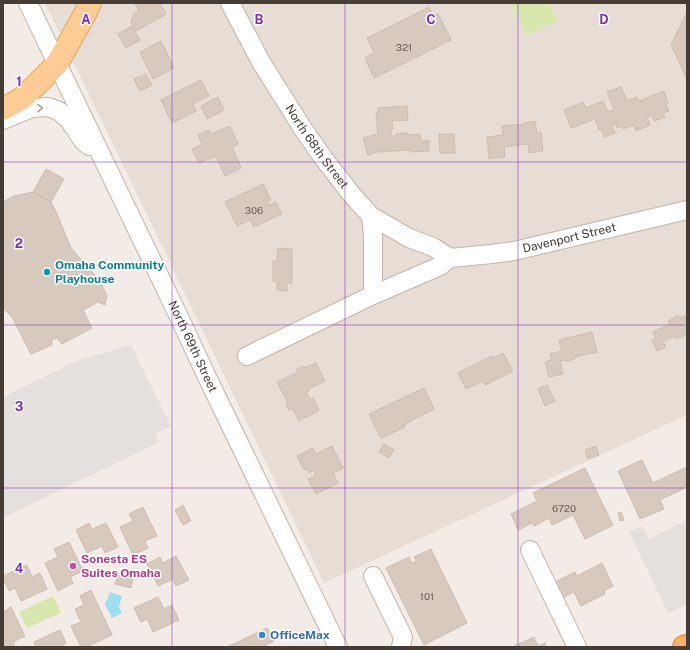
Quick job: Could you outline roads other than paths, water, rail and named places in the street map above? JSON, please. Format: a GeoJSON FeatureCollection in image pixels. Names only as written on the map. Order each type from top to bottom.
{"type":"FeatureCollection","features":[{"type":"Feature","properties":{"kind":"main road"},"geometry":{"type":"LineString","coordinates":[[3,109],[21,99],[57,64],[90,3]]}},
{"type":"Feature","properties":{"kind":"street","name":"North 69th Street"},"geometry":{"type":"LineString","coordinates":[[28,3],[210,384],[338,647]]}},
{"type":"Feature","properties":{"kind":"street","name":"North 68th Street"},"geometry":{"type":"LineString","coordinates":[[230,3],[261,62],[303,129],[352,195],[371,216]]}},
{"type":"Feature","properties":{"kind":"street"},"geometry":{"type":"LineString","coordinates":[[3,120],[32,108],[48,107],[59,111],[69,120],[83,140],[105,163]]}},
{"type":"Feature","properties":{"kind":"street","name":"Davenport Street"},"geometry":{"type":"LineString","coordinates":[[247,356],[373,294],[440,266],[450,258],[514,251],[687,210]]}},
{"type":"Feature","properties":{"kind":"street"},"geometry":{"type":"LineString","coordinates":[[371,216],[409,238],[433,247],[450,258]]}},
{"type":"Feature","properties":{"kind":"street"},"geometry":{"type":"LineString","coordinates":[[371,216],[373,236],[373,294]]}},
{"type":"Feature","properties":{"kind":"street"},"geometry":{"type":"LineString","coordinates":[[530,550],[577,647]]}},
{"type":"Feature","properties":{"kind":"street"},"geometry":{"type":"LineString","coordinates":[[373,576],[403,637],[401,647]]}},
{"type":"Feature","properties":{"kind":"water"},"geometry":{"type":"Polygon","coordinates":[[[110,592],[122,596],[119,607],[122,613],[112,618],[105,605],[110,592]]]}},
{"type":"Feature","properties":{"kind":"place","name":"Omaha Community Playhouse"},"geometry":{"type":"Point","coordinates":[47,272]}},
{"type":"Feature","properties":{"kind":"place","name":"Sonesta ES Suites Omaha"},"geometry":{"type":"Point","coordinates":[73,566]}},
{"type":"Feature","properties":{"kind":"place","name":"OfficeMax"},"geometry":{"type":"Point","coordinates":[262,635]}}]}
